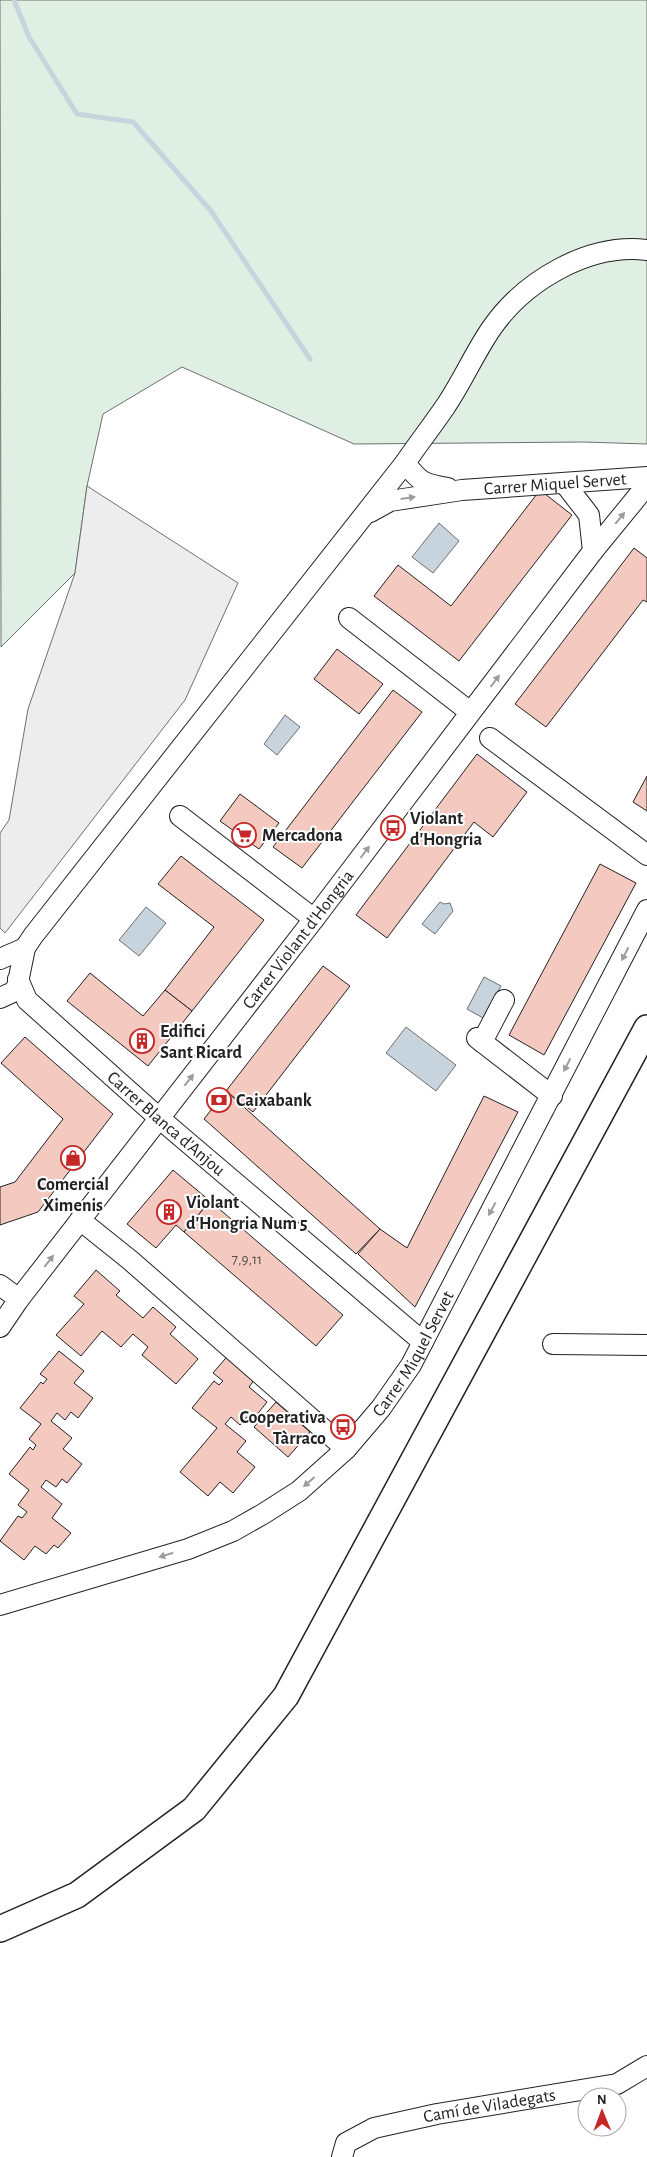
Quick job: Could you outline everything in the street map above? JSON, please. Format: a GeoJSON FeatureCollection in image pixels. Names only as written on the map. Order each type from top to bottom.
{"type":"FeatureCollection","features":[{"type":"Feature","properties":{"kind":"main road"},"geometry":{"type":"LineString","coordinates":[[0,1929],[77,1895],[194,1809],[286,1696],[637,1063],[647,1028]]}},
{"type":"Feature","properties":{"kind":"street"},"geometry":{"type":"LineString","coordinates":[[7,990],[25,948],[405,462],[446,406],[492,328],[515,301],[552,274],[589,256],[623,249],[647,250]]}},
{"type":"Feature","properties":{"kind":"street","name":"Carrer Miquel Servet"},"geometry":{"type":"LineString","coordinates":[[405,462],[415,476],[426,484],[462,490]]}},
{"type":"Feature","properties":{"kind":"street","name":"Carrer Miquel Servet"},"geometry":{"type":"LineString","coordinates":[[363,515],[390,501],[462,490],[647,477]]}},
{"type":"Feature","properties":{"kind":"street"},"geometry":{"type":"LineString","coordinates":[[565,484],[589,514],[593,551]]}},
{"type":"Feature","properties":{"kind":"street","name":"Carrer Violant d'Hongria"},"geometry":{"type":"LineString","coordinates":[[0,1327],[80,1220],[314,919],[593,551],[647,484]]}},
{"type":"Feature","properties":{"kind":"street"},"geometry":{"type":"LineString","coordinates":[[348,618],[470,712]]}},
{"type":"Feature","properties":{"kind":"street"},"geometry":{"type":"LineString","coordinates":[[490,738],[647,855]]}},
{"type":"Feature","properties":{"kind":"street"},"geometry":{"type":"LineString","coordinates":[[180,816],[314,919]]}},
{"type":"Feature","properties":{"kind":"street","name":"Carrer Miquel Servet"},"geometry":{"type":"LineString","coordinates":[[0,1605],[188,1549],[233,1531],[299,1491],[346,1449],[381,1408],[423,1342],[647,910]]}},
{"type":"Feature","properties":{"kind":"street"},"geometry":{"type":"LineString","coordinates":[[0,959],[25,948]]}},
{"type":"Feature","properties":{"kind":"street"},"geometry":{"type":"LineString","coordinates":[[0,959],[12,964],[7,990]]}},
{"type":"Feature","properties":{"kind":"street","name":"Carrer Blanca d'Anjou"},"geometry":{"type":"LineString","coordinates":[[7,990],[27,1000],[159,1118],[423,1342]]}},
{"type":"Feature","properties":{"kind":"street"},"geometry":{"type":"LineString","coordinates":[[504,1000],[480,1040],[552,1096]]}},
{"type":"Feature","properties":{"kind":"street"},"geometry":{"type":"LineString","coordinates":[[80,1220],[130,1260],[346,1449]]}},
{"type":"Feature","properties":{"kind":"street"},"geometry":{"type":"LineString","coordinates":[[0,1285],[19,1300]]}},
{"type":"Feature","properties":{"kind":"street"},"geometry":{"type":"LineString","coordinates":[[553,1344],[647,1345]]}},
{"type":"Feature","properties":{"kind":"street","name":"Camí de Viladegats"},"geometry":{"type":"LineString","coordinates":[[342,2157],[346,2143],[374,2128],[437,2114],[617,2084],[647,2066]]}},
{"type":"Feature","properties":{"kind":"green space"},"geometry":{"type":"Polygon","coordinates":[[[0,0],[647,0],[647,444],[583,442],[354,444],[182,367],[103,414],[87,486],[75,573],[1,647],[0,0]]]}},
{"type":"Feature","properties":{"kind":"shaded area"},"geometry":{"type":"Polygon","coordinates":[[[87,486],[238,583],[185,700],[5,933],[0,928],[0,833],[9,820],[28,709],[75,573],[87,486]]]}},
{"type":"Feature","properties":{"kind":"shaded area"},"geometry":{"type":"Polygon","coordinates":[[[439,523],[459,541],[433,573],[412,557],[439,523]]]}},
{"type":"Feature","properties":{"kind":"shaded area"},"geometry":{"type":"Polygon","coordinates":[[[285,715],[300,727],[277,755],[264,744],[285,715]]]}},
{"type":"Feature","properties":{"kind":"shaded area"},"geometry":{"type":"Polygon","coordinates":[[[440,902],[444,904],[450,903],[453,911],[435,934],[422,924],[440,902]]]}},
{"type":"Feature","properties":{"kind":"shaded area"},"geometry":{"type":"Polygon","coordinates":[[[146,907],[166,923],[139,956],[119,940],[146,907]]]}},
{"type":"Feature","properties":{"kind":"shaded area"},"geometry":{"type":"Polygon","coordinates":[[[484,977],[501,986],[483,1018],[467,1009],[484,977]]]}},
{"type":"Feature","properties":{"kind":"shaded area"},"geometry":{"type":"Polygon","coordinates":[[[406,1027],[456,1065],[436,1091],[386,1053],[406,1027]]]}},
{"type":"Feature","properties":{"kind":"building"},"geometry":{"type":"Polygon","coordinates":[[[540,490],[572,515],[459,661],[374,596],[398,565],[451,606],[540,490]]]}},
{"type":"Feature","properties":{"kind":"building"},"geometry":{"type":"Polygon","coordinates":[[[634,548],[647,558],[647,602],[643,600],[546,727],[515,704],[634,548]]]}},
{"type":"Feature","properties":{"kind":"building"},"geometry":{"type":"Polygon","coordinates":[[[337,649],[383,684],[359,714],[314,679],[337,649]]]}},
{"type":"Feature","properties":{"kind":"building"},"geometry":{"type":"Polygon","coordinates":[[[393,690],[422,712],[302,868],[273,847],[393,690]]]}},
{"type":"Feature","properties":{"kind":"building"},"geometry":{"type":"Polygon","coordinates":[[[477,754],[527,792],[493,837],[474,822],[387,938],[356,915],[477,754]]]}},
{"type":"Feature","properties":{"kind":"building"},"geometry":{"type":"Polygon","coordinates":[[[647,776],[647,811],[633,802],[647,776]]]}},
{"type":"Feature","properties":{"kind":"building"},"geometry":{"type":"Polygon","coordinates":[[[240,794],[279,823],[259,849],[220,821],[240,794]]]}},
{"type":"Feature","properties":{"kind":"building"},"geometry":{"type":"Polygon","coordinates":[[[181,856],[264,920],[192,1011],[165,990],[214,927],[158,884],[181,856]]]}},
{"type":"Feature","properties":{"kind":"building"},"geometry":{"type":"Polygon","coordinates":[[[600,864],[636,883],[544,1055],[509,1035],[600,864]]]}},
{"type":"Feature","properties":{"kind":"building"},"geometry":{"type":"Polygon","coordinates":[[[323,966],[350,986],[253,1112],[226,1091],[323,966]]]}},
{"type":"Feature","properties":{"kind":"building","name":"Edifici Sant Ricard"},"geometry":{"type":"Polygon","coordinates":[[[90,973],[143,1016],[165,990],[192,1011],[148,1066],[67,1001],[90,973]]]}},
{"type":"Feature","properties":{"kind":"building"},"geometry":{"type":"Polygon","coordinates":[[[25,1037],[113,1114],[38,1212],[0,1225],[0,1187],[15,1182],[63,1119],[1,1063],[25,1037]]]}},
{"type":"Feature","properties":{"kind":"building"},"geometry":{"type":"Polygon","coordinates":[[[226,1091],[380,1229],[356,1254],[204,1119],[226,1091]]]}},
{"type":"Feature","properties":{"kind":"building"},"geometry":{"type":"Polygon","coordinates":[[[484,1096],[518,1112],[415,1307],[358,1254],[380,1229],[407,1248],[484,1096]]]}},
{"type":"Feature","properties":{"kind":"building","name":"Violant d'Hongria Num 5"},"geometry":{"type":"Polygon","coordinates":[[[173,1170],[210,1201],[184,1232],[176,1225],[156,1248],[127,1224],[173,1170]]]}},
{"type":"Feature","properties":{"kind":"building"},"geometry":{"type":"Polygon","coordinates":[[[210,1201],[343,1315],[316,1346],[184,1232],[210,1201]]]}},
{"type":"Feature","properties":{"kind":"building"},"geometry":{"type":"Polygon","coordinates":[[[96,1270],[120,1291],[116,1295],[143,1318],[153,1307],[176,1327],[170,1334],[198,1359],[176,1384],[142,1355],[148,1347],[133,1334],[121,1347],[102,1331],[81,1356],[56,1335],[84,1304],[74,1296],[96,1270]]]}},
{"type":"Feature","properties":{"kind":"building"},"geometry":{"type":"Polygon","coordinates":[[[59,1351],[84,1371],[74,1383],[93,1398],[78,1418],[71,1412],[65,1420],[57,1413],[51,1421],[72,1438],[63,1449],[82,1464],[67,1483],[62,1479],[56,1487],[46,1480],[41,1487],[62,1504],[52,1518],[71,1533],[58,1548],[54,1545],[46,1554],[35,1546],[24,1560],[0,1541],[18,1516],[22,1518],[27,1512],[18,1505],[29,1490],[9,1474],[30,1447],[33,1450],[36,1445],[29,1439],[41,1424],[20,1408],[41,1382],[43,1384],[47,1379],[40,1374],[59,1351]]]}},
{"type":"Feature","properties":{"kind":"building"},"geometry":{"type":"Polygon","coordinates":[[[231,1352],[258,1375],[249,1387],[267,1402],[252,1421],[247,1417],[240,1425],[231,1417],[225,1424],[246,1441],[237,1452],[255,1467],[233,1493],[220,1482],[208,1496],[180,1472],[217,1428],[192,1408],[214,1381],[219,1385],[223,1381],[213,1373],[231,1352]]]}},
{"type":"Feature","properties":{"kind":"building"},"geometry":{"type":"Polygon","coordinates":[[[276,1402],[310,1432],[288,1457],[254,1427],[276,1402]]]}},
{"type":"Feature","properties":{"kind":"waterway"},"geometry":{"type":"LineString","coordinates":[[14,0],[29,37],[77,114],[133,122],[211,211],[310,359]]}},
{"type":"Feature","properties":{"kind":"place","name":"Violant d'Hongria"},"geometry":{"type":"Point","coordinates":[393,828]}},
{"type":"Feature","properties":{"kind":"place","name":"Mercadona"},"geometry":{"type":"Point","coordinates":[244,835]}},
{"type":"Feature","properties":{"kind":"place","name":"Edifici Sant Ricard"},"geometry":{"type":"Point","coordinates":[142,1041]}},
{"type":"Feature","properties":{"kind":"place","name":"Caixabank"},"geometry":{"type":"Point","coordinates":[219,1100]}},
{"type":"Feature","properties":{"kind":"place","name":"Comercial Ximenis"},"geometry":{"type":"Point","coordinates":[73,1158]}},
{"type":"Feature","properties":{"kind":"place","name":"Violant d'Hongria Num 5"},"geometry":{"type":"Point","coordinates":[169,1212]}},
{"type":"Feature","properties":{"kind":"place","name":"Cooperativa Tàrraco"},"geometry":{"type":"Point","coordinates":[343,1427]}}]}
